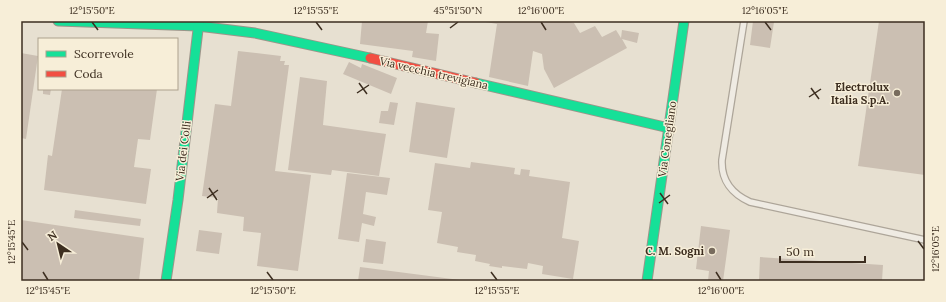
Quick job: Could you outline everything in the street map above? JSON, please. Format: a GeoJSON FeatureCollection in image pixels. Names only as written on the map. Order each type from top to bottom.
{"type":"FeatureCollection","features":[{"type":"Feature","properties":{"kind":"street","name":"Via vecchia trevigiana"},"geometry":{"type":"LineString","coordinates":[[58,21],[199,23],[310,44],[669,128]]}},
{"type":"Feature","properties":{"kind":"street","name":"Via Conegliano"},"geometry":{"type":"LineString","coordinates":[[647,281],[684,21]]}},
{"type":"Feature","properties":{"kind":"street","name":"Via dei Colli"},"geometry":{"type":"LineString","coordinates":[[166,281],[199,23]]}},
{"type":"Feature","properties":{"kind":"lane"},"geometry":{"type":"LineString","coordinates":[[744,21],[722,160],[723,175],[731,189],[737,195],[750,202],[925,240]]}},
{"type":"Feature","properties":{"kind":"building"},"geometry":{"type":"Polygon","coordinates":[[[362,21],[428,21],[426,33],[439,34],[436,61],[412,57],[413,51],[360,44],[362,21]]]}},
{"type":"Feature","properties":{"kind":"building"},"geometry":{"type":"Polygon","coordinates":[[[480,21],[562,21],[574,23],[580,33],[595,26],[602,37],[616,30],[621,38],[622,30],[639,33],[637,43],[622,39],[627,48],[554,88],[544,69],[542,54],[533,51],[528,86],[489,77],[497,24],[480,21]]]}},
{"type":"Feature","properties":{"kind":"building"},"geometry":{"type":"Polygon","coordinates":[[[753,21],[774,22],[770,48],[750,45],[753,21]]]}},
{"type":"Feature","properties":{"kind":"building","name":"Electrolux Italia S.p.A."},"geometry":{"type":"Polygon","coordinates":[[[879,21],[925,21],[925,175],[858,166],[879,21]]]}},
{"type":"Feature","properties":{"kind":"building"},"geometry":{"type":"Polygon","coordinates":[[[238,51],[281,56],[280,61],[285,61],[284,65],[289,65],[275,171],[311,175],[298,271],[257,266],[261,233],[243,231],[244,217],[217,213],[218,198],[202,196],[215,104],[231,106],[238,51]]]}},
{"type":"Feature","properties":{"kind":"building"},"geometry":{"type":"Polygon","coordinates":[[[21,53],[38,56],[26,139],[21,138],[21,53]]]}},
{"type":"Feature","properties":{"kind":"building"},"geometry":{"type":"Polygon","coordinates":[[[349,62],[361,68],[362,64],[397,78],[391,94],[343,74],[349,62]]]}},
{"type":"Feature","properties":{"kind":"building"},"geometry":{"type":"Polygon","coordinates":[[[300,77],[327,81],[323,125],[386,134],[379,176],[332,170],[331,175],[288,170],[300,77]]]}},
{"type":"Feature","properties":{"kind":"building"},"geometry":{"type":"Polygon","coordinates":[[[43,90],[51,90],[50,95],[43,94],[43,90]]]}},
{"type":"Feature","properties":{"kind":"building"},"geometry":{"type":"Polygon","coordinates":[[[62,90],[157,90],[150,140],[138,139],[134,167],[151,169],[146,204],[44,190],[48,155],[52,156],[62,90]]]}},
{"type":"Feature","properties":{"kind":"building"},"geometry":{"type":"Polygon","coordinates":[[[390,102],[398,103],[394,125],[379,123],[381,111],[388,111],[390,102]]]}},
{"type":"Feature","properties":{"kind":"building"},"geometry":{"type":"Polygon","coordinates":[[[416,102],[455,108],[447,158],[409,152],[416,102]]]}},
{"type":"Feature","properties":{"kind":"building"},"geometry":{"type":"Polygon","coordinates":[[[471,162],[515,168],[514,174],[520,175],[521,169],[530,170],[529,176],[570,182],[562,238],[579,241],[573,279],[542,274],[543,266],[528,263],[527,269],[489,266],[490,264],[475,261],[476,255],[457,252],[458,247],[437,243],[442,212],[428,210],[435,163],[470,168],[471,162]]]}},
{"type":"Feature","properties":{"kind":"building"},"geometry":{"type":"Polygon","coordinates":[[[347,173],[390,178],[387,195],[366,192],[363,214],[376,217],[374,226],[362,223],[359,242],[338,239],[347,173]]]}},
{"type":"Feature","properties":{"kind":"building"},"geometry":{"type":"Polygon","coordinates":[[[75,210],[141,219],[140,226],[74,218],[75,210]]]}},
{"type":"Feature","properties":{"kind":"building"},"geometry":{"type":"Polygon","coordinates":[[[21,220],[144,238],[139,281],[21,281],[21,220]]]}},
{"type":"Feature","properties":{"kind":"building"},"geometry":{"type":"Polygon","coordinates":[[[701,226],[730,230],[723,281],[708,281],[709,271],[696,269],[701,226]]]}},
{"type":"Feature","properties":{"kind":"building"},"geometry":{"type":"Polygon","coordinates":[[[199,230],[222,233],[219,254],[196,251],[199,230]]]}},
{"type":"Feature","properties":{"kind":"building"},"geometry":{"type":"Polygon","coordinates":[[[366,239],[386,242],[383,264],[363,262],[366,239]]]}},
{"type":"Feature","properties":{"kind":"building"},"geometry":{"type":"Polygon","coordinates":[[[760,257],[883,265],[882,281],[759,281],[760,257]]]}},
{"type":"Feature","properties":{"kind":"building"},"geometry":{"type":"Polygon","coordinates":[[[360,267],[460,280],[460,281],[358,281],[360,267]]]}},
{"type":"Feature","properties":{"kind":"traffic: fast"},"geometry":{"type":"LineString","coordinates":[[58,21],[198,26],[255,33],[370,58]]}},
{"type":"Feature","properties":{"kind":"traffic: fast"},"geometry":{"type":"LineString","coordinates":[[166,281],[178,200],[199,21]]}},
{"type":"Feature","properties":{"kind":"traffic: fast"},"geometry":{"type":"LineString","coordinates":[[647,281],[684,21]]}},
{"type":"Feature","properties":{"kind":"traffic: fast"},"geometry":{"type":"LineString","coordinates":[[476,83],[669,128]]}},
{"type":"Feature","properties":{"kind":"traffic: jam"},"geometry":{"type":"LineString","coordinates":[[370,58],[476,83]]}},
{"type":"Feature","properties":{"kind":"place","name":"Electrolux Italia S.p.A."},"geometry":{"type":"Point","coordinates":[897,93]}},
{"type":"Feature","properties":{"kind":"place","name":"C. M. Sogni"},"geometry":{"type":"Point","coordinates":[712,251]}}]}
